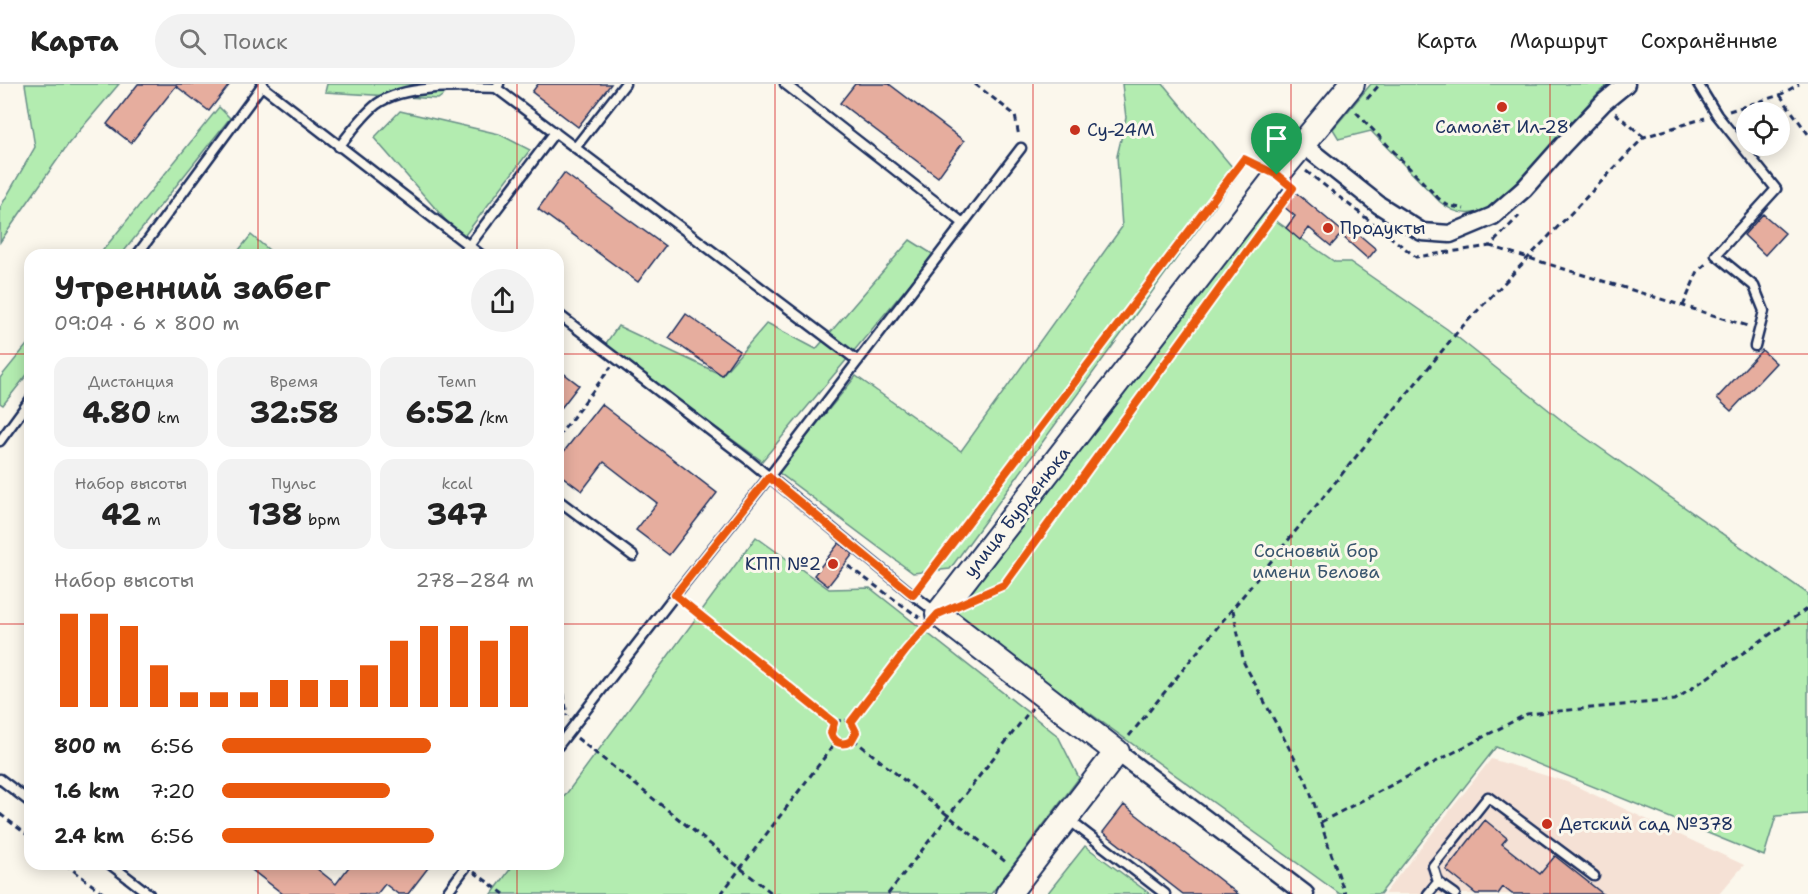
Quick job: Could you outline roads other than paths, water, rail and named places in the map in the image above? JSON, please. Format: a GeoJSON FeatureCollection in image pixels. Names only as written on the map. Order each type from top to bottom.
{"type":"FeatureCollection","features":[{"type":"Feature","properties":{"kind":"street","name":"улица Бурденюка"},"geometry":{"type":"LineString","coordinates":[[938,614],[1277,175],[1352,84]]}},
{"type":"Feature","properties":{"kind":"street"},"geometry":{"type":"LineString","coordinates":[[1302,144],[1379,205],[1422,232],[1450,234],[1493,216],[1524,189],[1604,102],[1626,84]]}},
{"type":"Feature","properties":{"kind":"street"},"geometry":{"type":"LineString","coordinates":[[938,614],[1305,894]]}},
{"type":"Feature","properties":{"kind":"street"},"geometry":{"type":"LineString","coordinates":[[1015,885],[1117,752]]}},
{"type":"Feature","properties":{"kind":"lane"},"geometry":{"type":"LineString","coordinates":[[575,148],[625,84]]}},
{"type":"Feature","properties":{"kind":"lane"},"geometry":{"type":"LineString","coordinates":[[784,84],[963,223]]}},
{"type":"Feature","properties":{"kind":"lane"},"geometry":{"type":"LineString","coordinates":[[1698,84],[1717,115],[1776,189],[1716,255],[1754,286],[1764,311],[1755,346]]}},
{"type":"Feature","properties":{"kind":"lane"},"geometry":{"type":"LineString","coordinates":[[141,249],[263,85],[339,147],[473,249]]}},
{"type":"Feature","properties":{"kind":"lane"},"geometry":{"type":"LineString","coordinates":[[339,147],[364,116],[378,103],[395,93],[442,87],[498,86],[575,148],[858,361]]}},
{"type":"Feature","properties":{"kind":"lane"},"geometry":{"type":"LineString","coordinates":[[467,249],[555,132]]}},
{"type":"Feature","properties":{"kind":"lane"},"geometry":{"type":"LineString","coordinates":[[564,738],[769,477],[1021,148]]}},
{"type":"Feature","properties":{"kind":"lane"},"geometry":{"type":"LineString","coordinates":[[564,319],[769,477],[938,614]]}},
{"type":"Feature","properties":{"kind":"lane"},"geometry":{"type":"LineString","coordinates":[[0,441],[24,408]]}},
{"type":"Feature","properties":{"kind":"lane"},"geometry":{"type":"LineString","coordinates":[[564,504],[633,556]]}},
{"type":"Feature","properties":{"kind":"lane"},"geometry":{"type":"LineString","coordinates":[[0,779],[24,797]]}},
{"type":"Feature","properties":{"kind":"lane"},"geometry":{"type":"LineString","coordinates":[[1455,894],[1438,882],[1432,866],[1488,797],[1594,876]]}},
{"type":"Feature","properties":{"kind":"lane"},"geometry":{"type":"LineString","coordinates":[[1066,818],[1165,894]]}},
{"type":"Feature","properties":{"kind":"lane"},"geometry":{"type":"LineString","coordinates":[[117,870],[146,893]]}},
{"type":"Feature","properties":{"kind":"lane"},"geometry":{"type":"LineString","coordinates":[[446,894],[463,870]]}},
{"type":"Feature","properties":{"kind":"lane"},"geometry":{"type":"LineString","coordinates":[[1428,894],[1438,882]]}},
{"type":"Feature","properties":{"kind":"place","name":"Самолёт Ил-28"},"geometry":{"type":"Point","coordinates":[1502,107]}},
{"type":"Feature","properties":{"kind":"place","name":"Су-24М"},"geometry":{"type":"Point","coordinates":[1075,130]}},
{"type":"Feature","properties":{"kind":"place","name":"Продукты"},"geometry":{"type":"Point","coordinates":[1328,228]}},
{"type":"Feature","properties":{"kind":"place","name":"КПП №2"},"geometry":{"type":"Point","coordinates":[833,564]}},
{"type":"Feature","properties":{"kind":"place","name":"Детский сад №378"},"geometry":{"type":"Point","coordinates":[1547,824]}},
{"type":"Feature","properties":{"kind":"park label","name":"Сосновый бор имени Белова"},"geometry":{"type":"Point","coordinates":[1316,561]}}]}
